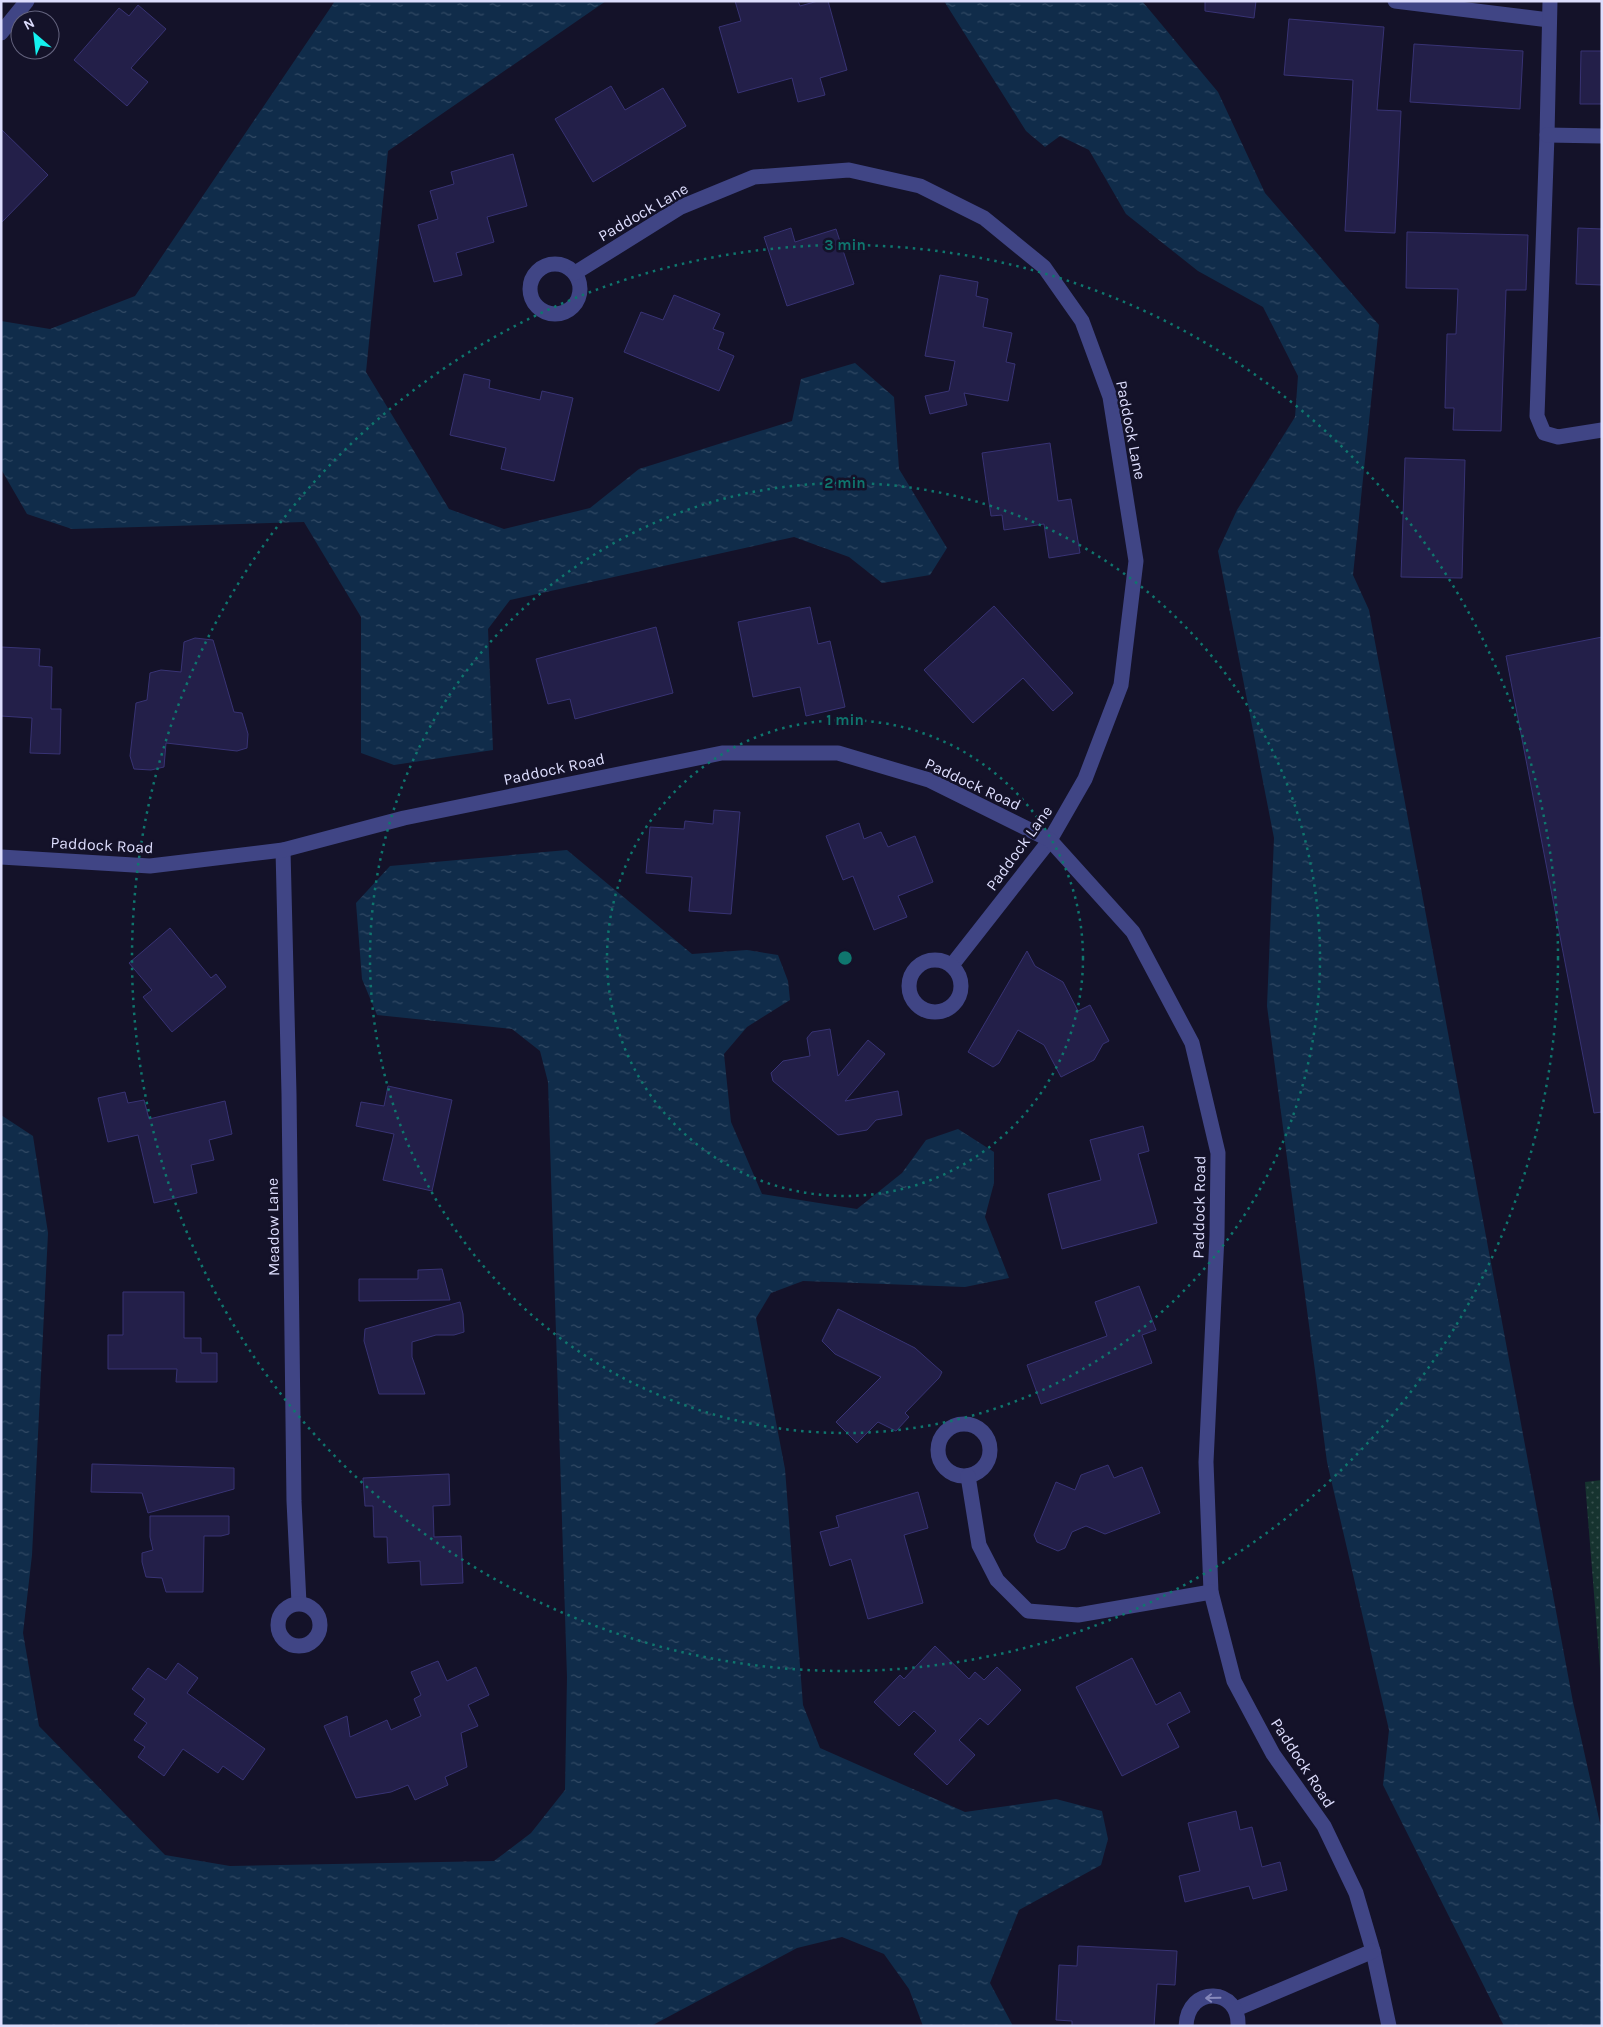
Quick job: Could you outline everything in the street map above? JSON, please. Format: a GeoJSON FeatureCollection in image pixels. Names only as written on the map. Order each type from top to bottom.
{"type":"FeatureCollection","features":[{"type":"Feature","properties":{"kind":"street"},"geometry":{"type":"LineString","coordinates":[[1,33],[27,1]]}},
{"type":"Feature","properties":{"kind":"street"},"geometry":{"type":"LineString","coordinates":[[1395,1],[1549,20]]}},
{"type":"Feature","properties":{"kind":"street"},"geometry":{"type":"LineString","coordinates":[[1550,1],[1548,136],[1537,416],[1544,433],[1558,437],[1602,430]]}},
{"type":"Feature","properties":{"kind":"street"},"geometry":{"type":"LineString","coordinates":[[1548,136],[1602,136]]}},
{"type":"Feature","properties":{"kind":"street","name":"Paddock Lane"},"geometry":{"type":"LineString","coordinates":[[575,273],[681,207],[754,177],[849,170],[920,186],[984,218],[1044,267],[1082,321],[1110,396],[1136,561],[1122,685],[1085,778],[1050,840],[952,965]]}},
{"type":"Feature","properties":{"kind":"street","name":"Paddock Road"},"geometry":{"type":"LineString","coordinates":[[1,857],[150,866],[283,850],[404,818],[722,753],[838,753],[929,780],[1050,840],[1132,932],[1192,1043],[1218,1153],[1217,1236],[1206,1462],[1211,1592],[1234,1681],[1274,1754],[1324,1826],[1356,1893],[1390,2026]]}},
{"type":"Feature","properties":{"kind":"street","name":"Meadow Lane"},"geometry":{"type":"LineString","coordinates":[[283,850],[289,1084],[294,1501],[299,1603]]}},
{"type":"Feature","properties":{"kind":"street"},"geometry":{"type":"LineString","coordinates":[[968,1476],[979,1545],[997,1580],[1028,1610],[1078,1615],[1211,1592]]}},
{"type":"Feature","properties":{"kind":"street"},"geometry":{"type":"LineString","coordinates":[[1236,2009],[1372,1950]]}},
{"type":"Feature","properties":{"kind":"street"},"geometry":{"type":"LineString","coordinates":[[1186,2026],[1191,2006],[1209,1996],[1219,1997],[1228,2001],[1236,2009],[1239,2018],[1238,2026]]}},
{"type":"Feature","properties":{"kind":"green space"},"geometry":{"type":"Polygon","coordinates":[[[1602,1480],[1602,1693],[1585,1482],[1602,1480]]]}},
{"type":"Feature","properties":{"kind":"water"},"geometry":{"type":"Polygon","coordinates":[[[335,1],[606,1],[388,151],[366,372],[449,509],[504,529],[590,508],[639,469],[792,421],[801,379],[855,363],[894,397],[899,469],[947,548],[930,575],[882,583],[849,557],[794,537],[510,600],[488,629],[493,750],[394,765],[361,753],[361,617],[304,522],[72,529],[27,514],[1,469],[1,321],[50,329],[135,296],[335,1]]]}},
{"type":"Feature","properties":{"kind":"water"},"geometry":{"type":"Polygon","coordinates":[[[944,1],[1142,1],[1218,92],[1265,193],[1379,325],[1353,575],[1369,610],[1573,1702],[1602,1832],[1602,2026],[1504,2026],[1383,1785],[1389,1730],[1327,1462],[1267,1006],[1274,838],[1218,551],[1237,510],[1295,417],[1298,376],[1263,307],[1198,271],[1126,214],[1089,150],[1060,136],[1045,147],[1026,131],[944,1]]]}},
{"type":"Feature","properties":{"kind":"water"},"geometry":{"type":"Polygon","coordinates":[[[567,850],[692,954],[747,950],[778,955],[788,981],[790,1000],[747,1027],[724,1054],[731,1122],[762,1194],[857,1209],[902,1173],[926,1140],[958,1129],[994,1152],[994,1183],[985,1217],[1009,1278],[965,1287],[803,1281],[771,1293],[756,1318],[785,1469],[803,1705],[820,1748],[965,1812],[1056,1799],[1102,1811],[1108,1839],[1101,1865],[1019,1910],[990,1983],[1013,2026],[923,2026],[909,1989],[884,1954],[842,1937],[797,1948],[651,2026],[1,2026],[1,1115],[33,1136],[48,1233],[32,1555],[23,1633],[39,1726],[165,1855],[230,1866],[494,1861],[531,1833],[565,1790],[567,1677],[548,1082],[540,1051],[512,1029],[377,1015],[362,979],[356,903],[390,866],[567,850]]]}},
{"type":"Feature","properties":{"kind":"building"},"geometry":{"type":"Polygon","coordinates":[[[735,1],[798,1],[800,6],[818,1],[828,1],[847,70],[820,78],[825,95],[798,102],[792,78],[738,93],[719,27],[741,21],[735,1]]]}},
{"type":"Feature","properties":{"kind":"building"},"geometry":{"type":"Polygon","coordinates":[[[1205,1],[1256,1],[1254,18],[1205,11],[1205,1]]]}},
{"type":"Feature","properties":{"kind":"building"},"geometry":{"type":"Polygon","coordinates":[[[138,5],[166,29],[131,68],[148,82],[127,106],[74,60],[119,8],[129,16],[138,5]]]}},
{"type":"Feature","properties":{"kind":"building"},"geometry":{"type":"Polygon","coordinates":[[[1289,19],[1384,27],[1377,110],[1401,111],[1395,233],[1345,231],[1353,80],[1284,75],[1289,19]]]}},
{"type":"Feature","properties":{"kind":"building"},"geometry":{"type":"Polygon","coordinates":[[[1414,44],[1523,51],[1520,109],[1410,102],[1414,44]]]}},
{"type":"Feature","properties":{"kind":"building"},"geometry":{"type":"Polygon","coordinates":[[[1581,51],[1602,51],[1602,104],[1580,104],[1581,51]]]}},
{"type":"Feature","properties":{"kind":"building"},"geometry":{"type":"Polygon","coordinates":[[[611,86],[625,110],[663,88],[686,126],[593,182],[555,119],[611,86]]]}},
{"type":"Feature","properties":{"kind":"building"},"geometry":{"type":"Polygon","coordinates":[[[1,129],[48,175],[1,223],[1,129]]]}},
{"type":"Feature","properties":{"kind":"building"},"geometry":{"type":"Polygon","coordinates":[[[513,154],[527,206],[487,217],[494,242],[456,253],[462,275],[434,282],[418,225],[438,219],[430,191],[454,184],[451,172],[513,154]]]}},
{"type":"Feature","properties":{"kind":"building"},"geometry":{"type":"Polygon","coordinates":[[[791,228],[795,242],[836,229],[854,284],[787,306],[764,237],[791,228]]]}},
{"type":"Feature","properties":{"kind":"building"},"geometry":{"type":"Polygon","coordinates":[[[1578,228],[1602,229],[1602,285],[1576,284],[1578,228]]]}},
{"type":"Feature","properties":{"kind":"building"},"geometry":{"type":"Polygon","coordinates":[[[1407,232],[1528,235],[1526,290],[1506,290],[1501,431],[1453,430],[1454,408],[1445,408],[1447,334],[1456,334],[1458,289],[1406,288],[1407,232]]]}},
{"type":"Feature","properties":{"kind":"building"},"geometry":{"type":"Polygon","coordinates":[[[940,275],[978,282],[976,296],[988,299],[983,327],[1012,333],[1006,362],[1015,364],[1008,401],[964,393],[967,405],[930,414],[925,396],[949,391],[955,361],[925,356],[940,275]]]}},
{"type":"Feature","properties":{"kind":"building"},"geometry":{"type":"Polygon","coordinates":[[[674,295],[720,314],[713,329],[724,333],[718,349],[734,356],[719,391],[624,352],[641,312],[663,320],[674,295]]]}},
{"type":"Feature","properties":{"kind":"building"},"geometry":{"type":"Polygon","coordinates":[[[464,374],[490,380],[489,388],[540,400],[542,391],[573,398],[554,481],[501,469],[506,448],[450,435],[464,374]]]}},
{"type":"Feature","properties":{"kind":"building"},"geometry":{"type":"Polygon","coordinates":[[[1050,443],[1058,501],[1071,499],[1080,553],[1049,558],[1044,524],[1004,530],[1002,515],[991,516],[982,453],[1050,443]]]}},
{"type":"Feature","properties":{"kind":"building"},"geometry":{"type":"Polygon","coordinates":[[[1405,458],[1465,460],[1462,578],[1401,577],[1405,458]]]}},
{"type":"Feature","properties":{"kind":"building"},"geometry":{"type":"Polygon","coordinates":[[[994,606],[1073,693],[1053,711],[1023,678],[973,723],[924,670],[994,606]]]}},
{"type":"Feature","properties":{"kind":"building"},"geometry":{"type":"Polygon","coordinates":[[[810,607],[818,644],[830,641],[845,707],[806,716],[800,687],[753,697],[738,622],[810,607]]]}},
{"type":"Feature","properties":{"kind":"building"},"geometry":{"type":"Polygon","coordinates":[[[656,627],[673,693],[575,719],[570,699],[548,704],[536,659],[656,627]]]}},
{"type":"Feature","properties":{"kind":"building"},"geometry":{"type":"Polygon","coordinates":[[[1602,637],[1602,1112],[1594,1113],[1506,656],[1602,637]]]}},
{"type":"Feature","properties":{"kind":"building"},"geometry":{"type":"Polygon","coordinates":[[[195,638],[213,640],[234,712],[242,713],[248,734],[247,748],[237,751],[166,743],[164,767],[151,770],[134,769],[130,756],[136,703],[147,700],[150,673],[161,670],[181,672],[184,642],[195,638]]]}},
{"type":"Feature","properties":{"kind":"building"},"geometry":{"type":"Polygon","coordinates":[[[1,647],[40,649],[39,666],[52,667],[51,709],[61,709],[60,754],[30,753],[32,718],[1,716],[1,647]]]}},
{"type":"Feature","properties":{"kind":"building"},"geometry":{"type":"Polygon","coordinates":[[[714,810],[740,812],[731,914],[689,911],[692,877],[646,873],[650,827],[684,829],[685,821],[713,824],[714,810]]]}},
{"type":"Feature","properties":{"kind":"building"},"geometry":{"type":"Polygon","coordinates":[[[859,823],[864,839],[881,832],[888,847],[915,836],[933,882],[898,896],[907,917],[874,930],[853,876],[843,880],[826,836],[859,823]]]}},
{"type":"Feature","properties":{"kind":"building"},"geometry":{"type":"Polygon","coordinates":[[[170,928],[211,978],[216,974],[226,987],[172,1032],[143,997],[152,990],[129,963],[170,928]]]}},
{"type":"Feature","properties":{"kind":"building"},"geometry":{"type":"Polygon","coordinates":[[[1027,951],[1035,966],[1063,982],[1078,1011],[1090,1005],[1109,1041],[1103,1044],[1094,1060],[1061,1077],[1044,1045],[1018,1030],[999,1063],[993,1067],[968,1052],[1027,951]]]}},
{"type":"Feature","properties":{"kind":"building"},"geometry":{"type":"Polygon","coordinates":[[[830,1029],[838,1076],[868,1040],[885,1054],[845,1101],[898,1091],[902,1115],[876,1120],[867,1130],[838,1135],[773,1081],[771,1073],[783,1061],[810,1056],[807,1038],[812,1032],[830,1029]]]}},
{"type":"Feature","properties":{"kind":"building"},"geometry":{"type":"Polygon","coordinates":[[[388,1086],[452,1100],[432,1191],[383,1180],[394,1134],[356,1126],[361,1102],[384,1106],[388,1086]]]}},
{"type":"Feature","properties":{"kind":"building"},"geometry":{"type":"Polygon","coordinates":[[[125,1092],[128,1103],[144,1100],[149,1119],[225,1101],[232,1134],[209,1140],[214,1160],[191,1165],[197,1193],[154,1203],[138,1135],[108,1142],[98,1098],[125,1092]]]}},
{"type":"Feature","properties":{"kind":"building"},"geometry":{"type":"Polygon","coordinates":[[[1143,1126],[1149,1151],[1138,1154],[1157,1223],[1062,1249],[1048,1194],[1101,1180],[1090,1140],[1143,1126]]]}},
{"type":"Feature","properties":{"kind":"building"},"geometry":{"type":"Polygon","coordinates":[[[442,1269],[450,1300],[359,1301],[359,1279],[418,1279],[418,1270],[442,1269]]]}},
{"type":"Feature","properties":{"kind":"building"},"geometry":{"type":"Polygon","coordinates":[[[1139,1286],[1156,1330],[1142,1335],[1152,1363],[1041,1404],[1027,1365],[1107,1336],[1095,1302],[1139,1286]]]}},
{"type":"Feature","properties":{"kind":"building"},"geometry":{"type":"Polygon","coordinates":[[[123,1292],[184,1292],[184,1338],[201,1338],[201,1353],[217,1353],[217,1382],[176,1382],[177,1369],[108,1369],[108,1335],[123,1335],[123,1292]]]}},
{"type":"Feature","properties":{"kind":"building"},"geometry":{"type":"Polygon","coordinates":[[[460,1302],[464,1332],[454,1335],[436,1335],[412,1342],[412,1357],[425,1394],[379,1394],[364,1341],[365,1329],[460,1302]]]}},
{"type":"Feature","properties":{"kind":"building"},"geometry":{"type":"Polygon","coordinates":[[[838,1309],[915,1348],[942,1372],[939,1378],[905,1413],[909,1417],[896,1431],[878,1422],[857,1443],[836,1422],[881,1377],[835,1354],[822,1341],[838,1309]]]}},
{"type":"Feature","properties":{"kind":"building"},"geometry":{"type":"Polygon","coordinates":[[[92,1464],[234,1468],[234,1489],[148,1513],[142,1493],[91,1492],[92,1464]]]}},
{"type":"Feature","properties":{"kind":"building"},"geometry":{"type":"Polygon","coordinates":[[[1108,1465],[1114,1478],[1142,1467],[1160,1513],[1105,1534],[1086,1526],[1072,1532],[1065,1548],[1058,1551],[1037,1542],[1034,1535],[1056,1482],[1075,1490],[1081,1475],[1108,1465]]]}},
{"type":"Feature","properties":{"kind":"building"},"geometry":{"type":"Polygon","coordinates":[[[449,1474],[450,1505],[433,1506],[434,1537],[461,1536],[463,1583],[421,1585],[420,1561],[388,1563],[387,1537],[374,1537],[373,1506],[365,1506],[363,1478],[449,1474]]]}},
{"type":"Feature","properties":{"kind":"building"},"geometry":{"type":"Polygon","coordinates":[[[918,1492],[928,1528],[904,1535],[923,1603],[868,1619],[851,1559],[830,1566],[820,1532],[839,1527],[836,1516],[918,1492]]]}},
{"type":"Feature","properties":{"kind":"building"},"geometry":{"type":"Polygon","coordinates":[[[150,1516],[229,1516],[229,1534],[204,1536],[203,1592],[166,1592],[162,1578],[146,1577],[142,1553],[153,1550],[150,1537],[150,1516]]]}},
{"type":"Feature","properties":{"kind":"building"},"geometry":{"type":"Polygon","coordinates":[[[935,1646],[969,1679],[975,1672],[984,1680],[997,1667],[1021,1690],[988,1725],[980,1718],[959,1740],[975,1755],[947,1785],[914,1754],[936,1731],[914,1711],[899,1726],[874,1702],[900,1675],[904,1679],[935,1646]]]}},
{"type":"Feature","properties":{"kind":"building"},"geometry":{"type":"Polygon","coordinates":[[[1132,1658],[1156,1705],[1180,1692],[1190,1712],[1167,1724],[1179,1747],[1122,1776],[1076,1687],[1132,1658]]]}},
{"type":"Feature","properties":{"kind":"building"},"geometry":{"type":"Polygon","coordinates":[[[438,1661],[447,1681],[476,1667],[489,1695],[468,1705],[478,1726],[461,1733],[467,1767],[445,1777],[448,1785],[415,1800],[408,1785],[391,1792],[356,1798],[324,1726],[347,1716],[350,1737],[387,1720],[391,1730],[421,1716],[414,1699],[421,1695],[411,1672],[438,1661]]]}},
{"type":"Feature","properties":{"kind":"building"},"geometry":{"type":"Polygon","coordinates":[[[178,1663],[198,1678],[187,1693],[265,1749],[243,1780],[223,1766],[218,1773],[183,1749],[164,1776],[138,1757],[145,1747],[134,1740],[147,1723],[134,1714],[145,1699],[132,1689],[148,1668],[166,1680],[178,1663]]]}},
{"type":"Feature","properties":{"kind":"building"},"geometry":{"type":"Polygon","coordinates":[[[1236,1811],[1240,1830],[1252,1827],[1262,1867],[1280,1862],[1287,1890],[1253,1899],[1249,1886],[1185,1902],[1179,1876],[1200,1871],[1188,1823],[1236,1811]]]}},
{"type":"Feature","properties":{"kind":"building"},"geometry":{"type":"Polygon","coordinates":[[[1078,1946],[1177,1951],[1175,1985],[1157,1984],[1154,2026],[1072,2026],[1072,2021],[1056,2020],[1059,1965],[1077,1966],[1078,1946]]]}}]}
